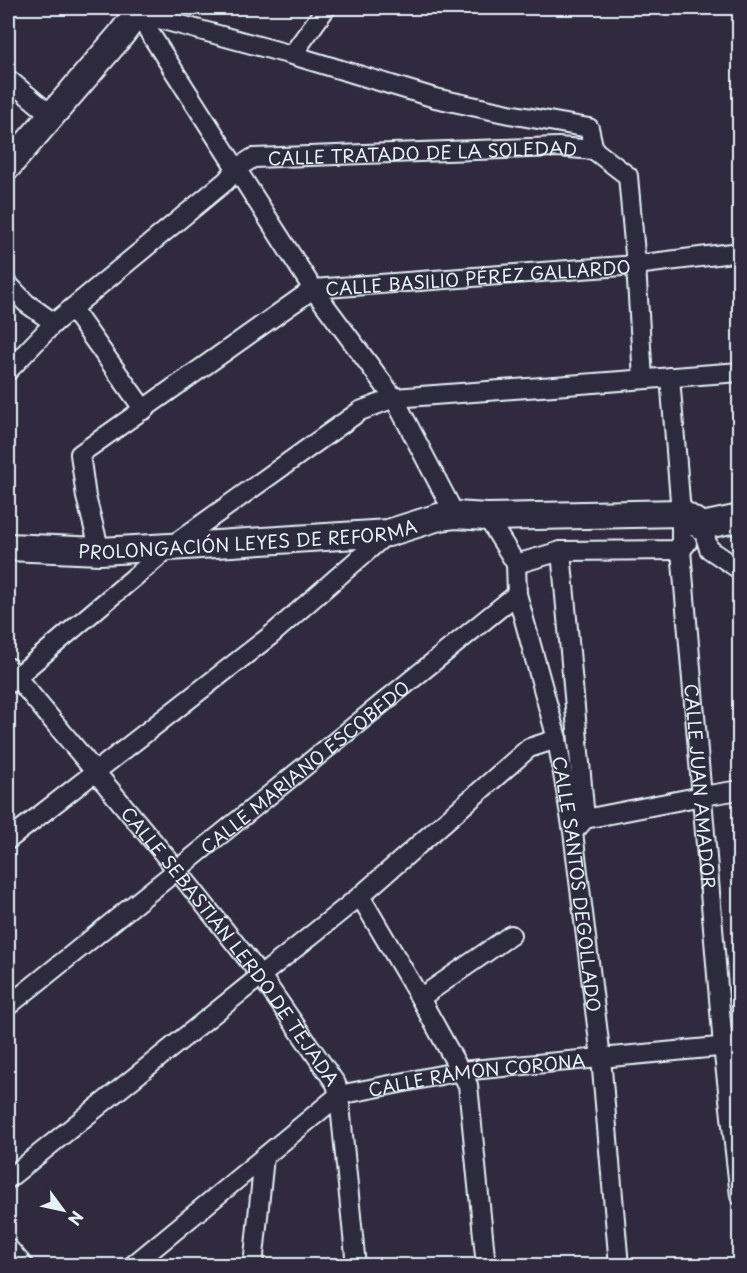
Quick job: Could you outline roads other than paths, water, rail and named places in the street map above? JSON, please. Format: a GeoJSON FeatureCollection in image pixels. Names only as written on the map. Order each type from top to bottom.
{"type":"FeatureCollection","features":[{"type":"Feature","properties":{"kind":"street"},"geometry":{"type":"LineString","coordinates":[[292,55],[326,8]]}},
{"type":"Feature","properties":{"kind":"street"},"geometry":{"type":"LineString","coordinates":[[136,9],[435,98],[589,128],[594,150],[628,176],[643,379]]}},
{"type":"Feature","properties":{"kind":"street"},"geometry":{"type":"LineString","coordinates":[[8,166],[120,36],[136,9]]}},
{"type":"Feature","properties":{"kind":"street"},"geometry":{"type":"LineString","coordinates":[[136,9],[313,289],[394,398],[455,515]]}},
{"type":"Feature","properties":{"kind":"street"},"geometry":{"type":"LineString","coordinates":[[8,80],[51,115]]}},
{"type":"Feature","properties":{"kind":"street","name":"CALLE TRATADO DE LA SOLEDAD"},"geometry":{"type":"LineString","coordinates":[[8,371],[54,323],[226,182],[237,168],[253,158],[558,147],[594,150]]}},
{"type":"Feature","properties":{"kind":"street","name":"CALLE BASILIO PÉREZ GALLARDO"},"geometry":{"type":"LineString","coordinates":[[100,551],[86,497],[80,454],[313,289],[636,265],[740,252]]}},
{"type":"Feature","properties":{"kind":"street"},"geometry":{"type":"LineString","coordinates":[[8,284],[26,303],[54,323]]}},
{"type":"Feature","properties":{"kind":"street"},"geometry":{"type":"LineString","coordinates":[[72,309],[144,410]]}},
{"type":"Feature","properties":{"kind":"street"},"geometry":{"type":"LineString","coordinates":[[10,676],[170,547],[360,411],[394,398],[740,372]]}},
{"type":"Feature","properties":{"kind":"street"},"geometry":{"type":"LineString","coordinates":[[670,377],[692,520],[709,549],[740,570]]}},
{"type":"Feature","properties":{"kind":"street","name":"PROLONGACIÓN LEYES DE REFORMA"},"geometry":{"type":"LineString","coordinates":[[8,547],[100,551],[388,533],[439,517],[455,515],[692,520],[740,518]]}},
{"type":"Feature","properties":{"kind":"street","name":"CALLE SANTOS DEGOLLADO"},"geometry":{"type":"LineString","coordinates":[[487,517],[516,564],[517,594],[579,826]]}},
{"type":"Feature","properties":{"kind":"street"},"geometry":{"type":"LineString","coordinates":[[516,564],[561,551],[681,550],[692,520]]}},
{"type":"Feature","properties":{"kind":"street"},"geometry":{"type":"LineString","coordinates":[[8,840],[270,636],[388,533]]}},
{"type":"Feature","properties":{"kind":"street","name":"CALLE JUAN AMADOR"},"geometry":{"type":"LineString","coordinates":[[681,550],[702,796],[731,1046],[740,1196]]}},
{"type":"Feature","properties":{"kind":"street","name":"CALLE SANTOS DEGOLLADO"},"geometry":{"type":"LineString","coordinates":[[561,551],[579,826],[602,1058],[619,1266]]}},
{"type":"Feature","properties":{"kind":"street","name":"CALLE MARIANO ESCOBEDO"},"geometry":{"type":"LineString","coordinates":[[8,1006],[517,594]]}},
{"type":"Feature","properties":{"kind":"street","name":"CALLE SEBASTIÁN LERDO DE TEJADA"},"geometry":{"type":"LineString","coordinates":[[10,676],[177,870],[261,976],[336,1084],[356,1266]]}},
{"type":"Feature","properties":{"kind":"street"},"geometry":{"type":"LineString","coordinates":[[8,1179],[360,896],[529,748],[557,740]]}},
{"type":"Feature","properties":{"kind":"street"},"geometry":{"type":"LineString","coordinates":[[579,826],[702,796],[740,790]]}},
{"type":"Feature","properties":{"kind":"street"},"geometry":{"type":"LineString","coordinates":[[360,896],[468,1085],[486,1266]]}},
{"type":"Feature","properties":{"kind":"street"},"geometry":{"type":"LineString","coordinates":[[420,998],[511,935]]}},
{"type":"Feature","properties":{"kind":"street","name":"CALLE RAMÓN CORONA"},"geometry":{"type":"LineString","coordinates":[[132,1266],[339,1095],[461,1071],[731,1046]]}},
{"type":"Feature","properties":{"kind":"street"},"geometry":{"type":"LineString","coordinates":[[253,1266],[264,1157]]}},
{"type":"Feature","properties":{"kind":"street"},"geometry":{"type":"LineString","coordinates":[[8,1248],[24,1266]]}}]}
